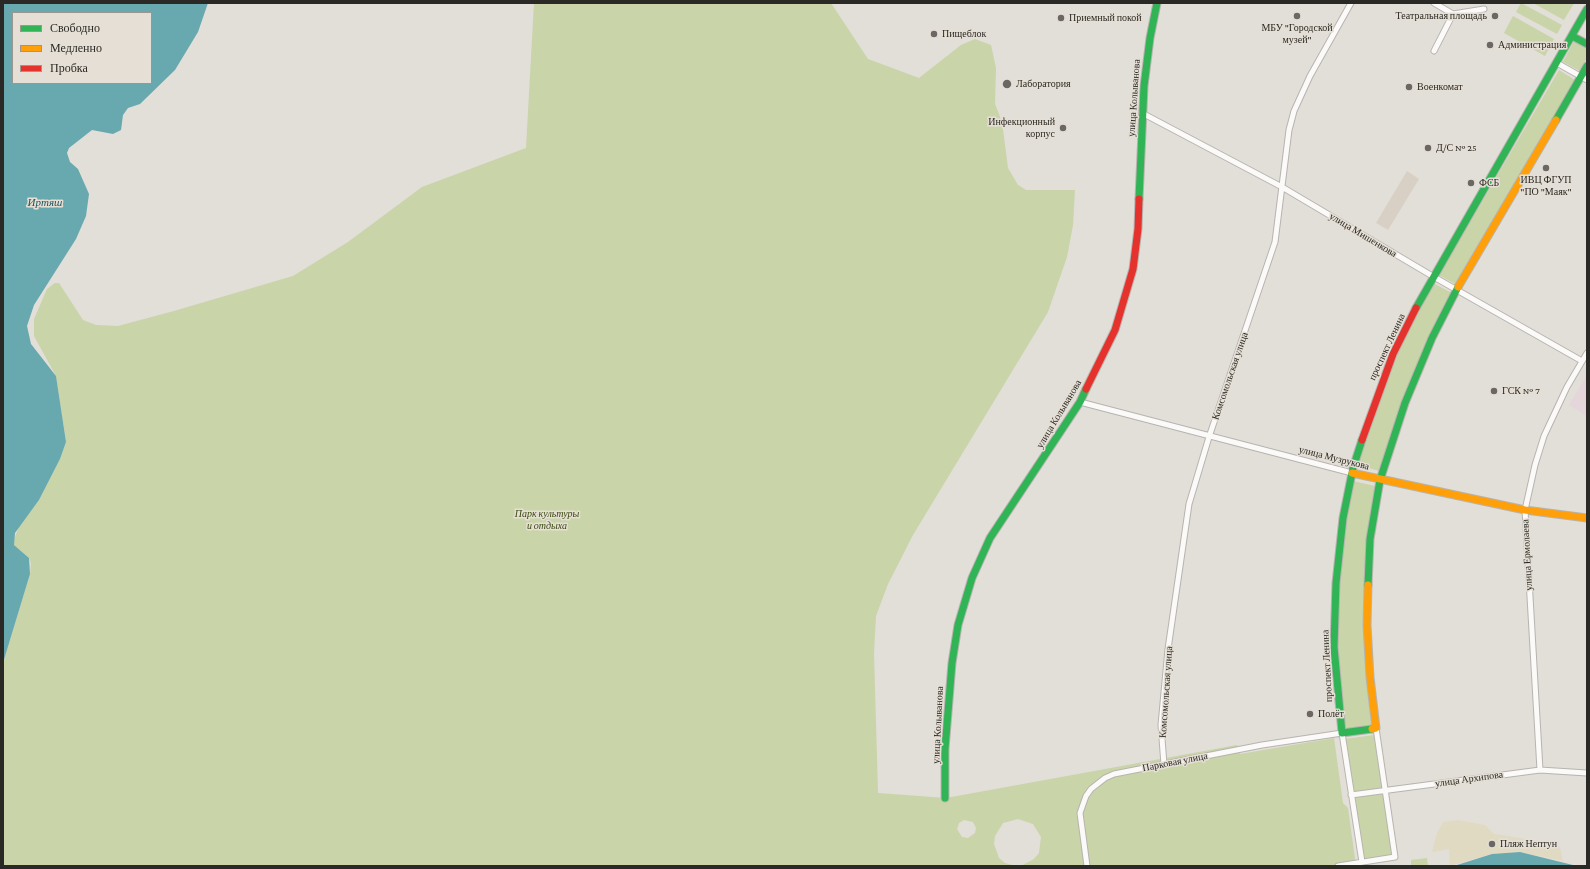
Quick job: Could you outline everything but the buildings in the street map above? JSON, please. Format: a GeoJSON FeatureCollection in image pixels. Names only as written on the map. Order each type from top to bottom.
{"type":"FeatureCollection","features":[{"type":"Feature","properties":{"kind":"street","name":"улица Колыванова"},"geometry":{"type":"LineString","coordinates":[[946,798],[945,749],[952,663],[958,625],[972,578],[990,538],[1080,402],[1116,330],[1134,269],[1138,229],[1142,113],[1148,52],[1157,3]]}},
{"type":"Feature","properties":{"kind":"street","name":"Комсомольская улица"},"geometry":{"type":"LineString","coordinates":[[1164,765],[1161,725],[1168,649],[1189,504],[1209,437],[1275,242],[1289,130],[1294,111],[1310,76],[1351,3]]}},
{"type":"Feature","properties":{"kind":"street"},"geometry":{"type":"LineString","coordinates":[[1434,3],[1453,14],[1484,9]]}},
{"type":"Feature","properties":{"kind":"street","name":"проспект Ленина"},"geometry":{"type":"LineString","coordinates":[[1362,862],[1342,733],[1335,655],[1335,603],[1343,518],[1352,473],[1366,424],[1390,361],[1408,322],[1587,9]]}},
{"type":"Feature","properties":{"kind":"street"},"geometry":{"type":"LineString","coordinates":[[1434,51],[1453,14]]}},
{"type":"Feature","properties":{"kind":"street"},"geometry":{"type":"LineString","coordinates":[[1572,36],[1587,44]]}},
{"type":"Feature","properties":{"kind":"street"},"geometry":{"type":"LineString","coordinates":[[1557,63],[1584,78]]}},
{"type":"Feature","properties":{"kind":"street"},"geometry":{"type":"LineString","coordinates":[[1338,866],[1395,857],[1370,677],[1367,588],[1370,539],[1380,480],[1396,427],[1414,379],[1432,338],[1456,290],[1584,78],[1587,66]]}},
{"type":"Feature","properties":{"kind":"street","name":"улица Мишенкова"},"geometry":{"type":"LineString","coordinates":[[1142,113],[1282,187],[1456,290],[1582,361]]}},
{"type":"Feature","properties":{"kind":"street","name":"улица Ермолаева"},"geometry":{"type":"LineString","coordinates":[[1540,770],[1525,510],[1544,436],[1567,387],[1587,353]]}},
{"type":"Feature","properties":{"kind":"street","name":"улица Музрукова"},"geometry":{"type":"LineString","coordinates":[[1080,402],[1209,437],[1380,480],[1525,510],[1587,518]]}},
{"type":"Feature","properties":{"kind":"street"},"geometry":{"type":"LineString","coordinates":[[1342,733],[1376,728]]}},
{"type":"Feature","properties":{"kind":"street","name":"Парковая улица"},"geometry":{"type":"LineString","coordinates":[[1087,866],[1080,813],[1086,796],[1091,789],[1097,783],[1114,774],[1262,745],[1342,733]]}},
{"type":"Feature","properties":{"kind":"street","name":"улица Архипова"},"geometry":{"type":"LineString","coordinates":[[1351,795],[1540,770],[1587,773]]}},
{"type":"Feature","properties":{"kind":"shaded area"},"geometry":{"type":"Polygon","coordinates":[[[1407,171],[1419,179],[1388,230],[1376,223],[1407,171]]]}},
{"type":"Feature","properties":{"kind":"shaded area"},"geometry":{"type":"Polygon","coordinates":[[[1587,375],[1587,416],[1569,405],[1587,375]]]}},
{"type":"Feature","properties":{"kind":"green space","name":"Парк культуры и отдыха"},"geometry":{"type":"Polygon","coordinates":[[[534,3],[831,3],[868,59],[919,78],[961,45],[975,39],[991,45],[996,68],[995,104],[1002,122],[1008,168],[1018,185],[1026,190],[1075,190],[1073,225],[1067,257],[1048,312],[913,535],[888,584],[876,616],[874,653],[878,793],[946,798],[1237,745],[1240,754],[1334,738],[1343,803],[1348,808],[1355,859],[1352,866],[1021,866],[1034,859],[1039,853],[1041,837],[1033,824],[1018,819],[1003,823],[995,836],[994,844],[999,858],[1005,863],[1016,866],[3,866],[3,663],[30,574],[31,563],[29,558],[14,545],[14,539],[19,527],[39,500],[60,459],[66,442],[56,376],[34,336],[34,319],[47,289],[55,283],[59,283],[83,320],[96,325],[118,326],[293,276],[348,242],[422,187],[526,148],[534,3]],[[964,820],[959,823],[957,829],[962,837],[968,838],[975,833],[976,828],[973,822],[964,820]]]}},
{"type":"Feature","properties":{"kind":"green space"},"geometry":{"type":"Polygon","coordinates":[[[1521,3],[1562,25],[1557,34],[1516,12],[1521,3]]]}},
{"type":"Feature","properties":{"kind":"green space"},"geometry":{"type":"Polygon","coordinates":[[[1533,3],[1574,3],[1564,20],[1533,3]]]}},
{"type":"Feature","properties":{"kind":"green space"},"geometry":{"type":"Polygon","coordinates":[[[1513,16],[1554,39],[1545,56],[1504,33],[1513,16]]]}},
{"type":"Feature","properties":{"kind":"green space"},"geometry":{"type":"Polygon","coordinates":[[[1574,41],[1587,48],[1587,58],[1580,71],[1563,62],[1574,41]]]}},
{"type":"Feature","properties":{"kind":"green space"},"geometry":{"type":"Polygon","coordinates":[[[1559,70],[1575,80],[1455,284],[1439,275],[1559,70]]]}},
{"type":"Feature","properties":{"kind":"green space"},"geometry":{"type":"Polygon","coordinates":[[[1433,283],[1452,293],[1424,347],[1411,378],[1379,471],[1358,465],[1383,387],[1396,355],[1433,283]]]}},
{"type":"Feature","properties":{"kind":"green space"},"geometry":{"type":"Polygon","coordinates":[[[1353,481],[1375,486],[1368,538],[1364,627],[1367,681],[1373,725],[1344,730],[1337,647],[1340,561],[1353,481]]]}},
{"type":"Feature","properties":{"kind":"green space"},"geometry":{"type":"Polygon","coordinates":[[[1374,735],[1382,789],[1353,793],[1345,739],[1374,735]]]}},
{"type":"Feature","properties":{"kind":"green space"},"geometry":{"type":"Polygon","coordinates":[[[1383,794],[1392,855],[1364,860],[1354,797],[1383,794]]]}},
{"type":"Feature","properties":{"kind":"green space"},"geometry":{"type":"Polygon","coordinates":[[[1427,858],[1428,866],[1411,866],[1411,860],[1427,858]]]}},
{"type":"Feature","properties":{"kind":"sand","name":"Пляж Нептун"},"geometry":{"type":"Polygon","coordinates":[[[1457,820],[1485,825],[1494,834],[1540,841],[1560,847],[1563,861],[1520,852],[1492,854],[1450,866],[1449,849],[1432,852],[1437,833],[1443,822],[1457,820]]]}},
{"type":"Feature","properties":{"kind":"water","name":"Иртяш"},"geometry":{"type":"Polygon","coordinates":[[[3,3],[208,3],[198,32],[175,70],[140,104],[128,108],[123,115],[121,130],[113,134],[92,130],[69,148],[67,153],[70,162],[78,169],[89,194],[86,216],[76,239],[34,305],[27,326],[31,344],[56,376],[66,442],[60,459],[39,500],[15,533],[14,545],[29,558],[30,574],[3,663],[3,3]]]}},
{"type":"Feature","properties":{"kind":"water"},"geometry":{"type":"Polygon","coordinates":[[[1520,852],[1577,866],[1454,866],[1492,854],[1520,852]]]}},
{"type":"Feature","properties":{"kind":"traffic: fast"},"geometry":{"type":"LineString","coordinates":[[1139,199],[1144,86],[1150,38],[1157,3]]}},
{"type":"Feature","properties":{"kind":"traffic: fast"},"geometry":{"type":"LineString","coordinates":[[1416,308],[1587,9]]}},
{"type":"Feature","properties":{"kind":"traffic: fast"},"geometry":{"type":"LineString","coordinates":[[1572,36],[1587,44]]}},
{"type":"Feature","properties":{"kind":"traffic: fast"},"geometry":{"type":"LineString","coordinates":[[1556,120],[1587,66]]}},
{"type":"Feature","properties":{"kind":"traffic: fast"},"geometry":{"type":"LineString","coordinates":[[1368,585],[1370,539],[1380,480],[1405,403],[1432,338],[1458,287]]}},
{"type":"Feature","properties":{"kind":"traffic: fast"},"geometry":{"type":"LineString","coordinates":[[945,798],[945,749],[952,663],[958,625],[972,578],[990,538],[1080,402],[1086,389]]}},
{"type":"Feature","properties":{"kind":"traffic: fast"},"geometry":{"type":"LineString","coordinates":[[1362,440],[1353,468],[1343,518],[1336,583],[1334,647],[1342,733],[1372,729]]}},
{"type":"Feature","properties":{"kind":"traffic: slow"},"geometry":{"type":"LineString","coordinates":[[1458,287],[1556,120]]}},
{"type":"Feature","properties":{"kind":"traffic: slow"},"geometry":{"type":"LineString","coordinates":[[1352,473],[1525,510],[1587,518]]}},
{"type":"Feature","properties":{"kind":"traffic: slow"},"geometry":{"type":"LineString","coordinates":[[1368,585],[1367,625],[1370,677],[1376,728],[1372,729]]}},
{"type":"Feature","properties":{"kind":"traffic: jam"},"geometry":{"type":"LineString","coordinates":[[1086,389],[1115,330],[1133,269],[1138,229],[1139,199]]}},
{"type":"Feature","properties":{"kind":"traffic: jam"},"geometry":{"type":"LineString","coordinates":[[1362,440],[1393,354],[1416,308]]}},
{"type":"Feature","properties":{"kind":"place","name":"МБУ \"Городской музей\""},"geometry":{"type":"Point","coordinates":[1297,16]}},
{"type":"Feature","properties":{"kind":"place","name":"Театральная площадь"},"geometry":{"type":"Point","coordinates":[1495,16]}},
{"type":"Feature","properties":{"kind":"place","name":"Приемный покой"},"geometry":{"type":"Point","coordinates":[1061,18]}},
{"type":"Feature","properties":{"kind":"place","name":"Пищеблок"},"geometry":{"type":"Point","coordinates":[934,34]}},
{"type":"Feature","properties":{"kind":"place","name":"Администрация"},"geometry":{"type":"Point","coordinates":[1490,45]}},
{"type":"Feature","properties":{"kind":"place","name":"Лаборатория"},"geometry":{"type":"Point","coordinates":[1007,84]}},
{"type":"Feature","properties":{"kind":"place","name":"Военкомат"},"geometry":{"type":"Point","coordinates":[1409,87]}},
{"type":"Feature","properties":{"kind":"place","name":"Инфекционный корпус"},"geometry":{"type":"Point","coordinates":[1063,128]}},
{"type":"Feature","properties":{"kind":"place","name":"Д/С № 25"},"geometry":{"type":"Point","coordinates":[1428,148]}},
{"type":"Feature","properties":{"kind":"place","name":"ИВЦ ФГУП \"ПО \"Маяк\""},"geometry":{"type":"Point","coordinates":[1546,168]}},
{"type":"Feature","properties":{"kind":"place","name":"ФСБ"},"geometry":{"type":"Point","coordinates":[1471,183]}},
{"type":"Feature","properties":{"kind":"place","name":"ГСК № 7"},"geometry":{"type":"Point","coordinates":[1494,391]}},
{"type":"Feature","properties":{"kind":"place","name":"Полёт"},"geometry":{"type":"Point","coordinates":[1310,714]}},
{"type":"Feature","properties":{"kind":"place","name":"Пляж Нептун"},"geometry":{"type":"Point","coordinates":[1492,844]}}]}
